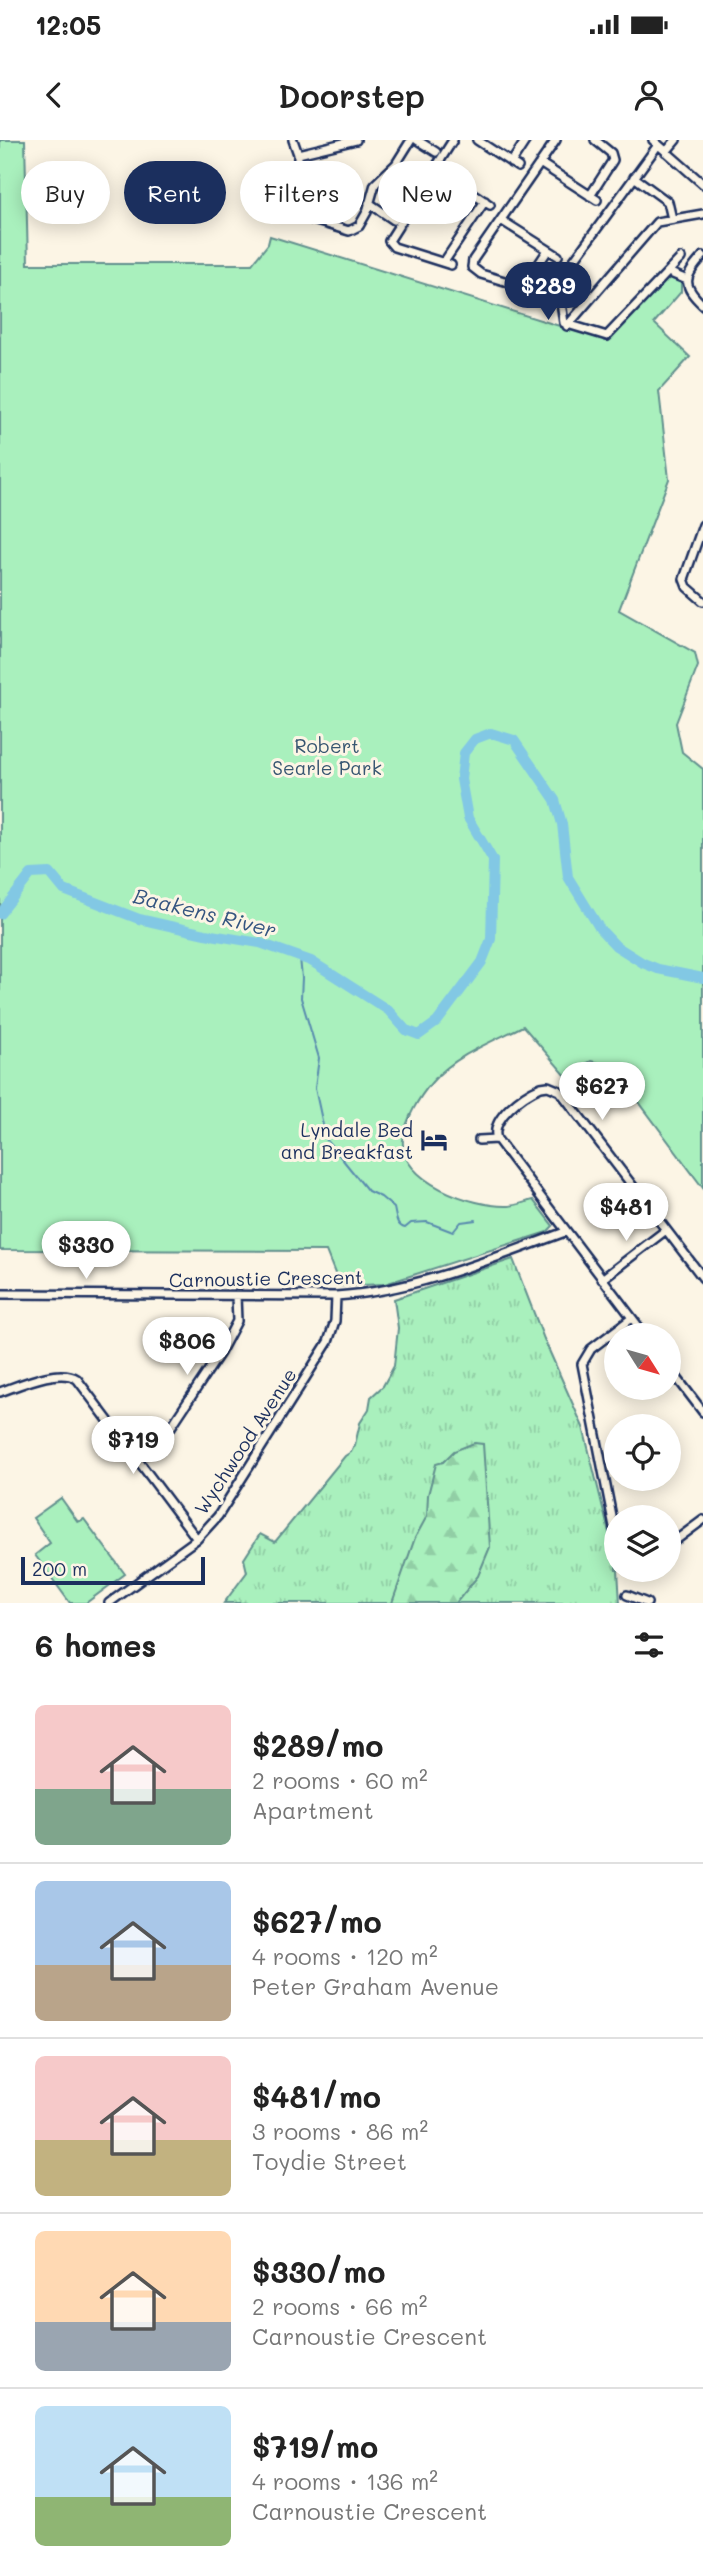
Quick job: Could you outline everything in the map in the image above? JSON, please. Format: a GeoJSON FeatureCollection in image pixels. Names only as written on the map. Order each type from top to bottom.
{"type":"FeatureCollection","features":[{"type":"Feature","properties":{"kind":"street"},"geometry":{"type":"LineString","coordinates":[[293,140],[298,154],[296,209],[301,216],[352,231],[359,226],[378,181]]}},
{"type":"Feature","properties":{"kind":"street"},"geometry":{"type":"LineString","coordinates":[[298,154],[356,140]]}},
{"type":"Feature","properties":{"kind":"street"},"geometry":{"type":"LineString","coordinates":[[397,161],[411,140]]}},
{"type":"Feature","properties":{"kind":"street"},"geometry":{"type":"LineString","coordinates":[[416,140],[436,152]]}},
{"type":"Feature","properties":{"kind":"street"},"geometry":{"type":"LineString","coordinates":[[440,161],[453,140]]}},
{"type":"Feature","properties":{"kind":"street"},"geometry":{"type":"LineString","coordinates":[[477,140],[515,165],[526,140]]}},
{"type":"Feature","properties":{"kind":"street"},"geometry":{"type":"LineString","coordinates":[[548,250],[521,286],[478,272],[472,267],[472,262],[556,140]]}},
{"type":"Feature","properties":{"kind":"street"},"geometry":{"type":"LineString","coordinates":[[540,163],[593,198],[613,160],[611,153],[596,140]]}},
{"type":"Feature","properties":{"kind":"street"},"geometry":{"type":"LineString","coordinates":[[666,152],[676,140]]}},
{"type":"Feature","properties":{"kind":"street"},"geometry":{"type":"LineString","coordinates":[[681,258],[607,336],[567,326],[562,320],[558,282],[634,177],[655,142],[703,184]]}},
{"type":"Feature","properties":{"kind":"street"},"geometry":{"type":"LineString","coordinates":[[435,168],[487,203],[448,263],[394,247],[389,241],[435,168]]}},
{"type":"Feature","properties":{"kind":"street"},"geometry":{"type":"LineString","coordinates":[[634,177],[668,202],[672,219]]}},
{"type":"Feature","properties":{"kind":"street"},"geometry":{"type":"LineString","coordinates":[[369,203],[378,209]]}},
{"type":"Feature","properties":{"kind":"street"},"geometry":{"type":"LineString","coordinates":[[567,326],[655,224],[703,214]]}},
{"type":"Feature","properties":{"kind":"street"},"geometry":{"type":"LineString","coordinates":[[501,220],[558,256]]}},
{"type":"Feature","properties":{"kind":"street"},"geometry":{"type":"LineString","coordinates":[[703,256],[689,272],[687,280],[692,295],[703,305]]}},
{"type":"Feature","properties":{"kind":"street"},"geometry":{"type":"LineString","coordinates":[[668,272],[687,280]]}},
{"type":"Feature","properties":{"kind":"street"},"geometry":{"type":"LineString","coordinates":[[703,525],[684,579],[690,591],[703,601]]}},
{"type":"Feature","properties":{"kind":"street"},"geometry":{"type":"LineString","coordinates":[[636,1323],[497,1139],[495,1128],[502,1116],[536,1089],[548,1086],[563,1094],[703,1278]]}},
{"type":"Feature","properties":{"kind":"street"},"geometry":{"type":"LineString","coordinates":[[479,1140],[497,1139]]}},
{"type":"Feature","properties":{"kind":"street"},"geometry":{"type":"LineString","coordinates":[[602,1279],[667,1230]]}},
{"type":"Feature","properties":{"kind":"street","name":"Carnoustie Crescent"},"geometry":{"type":"LineString","coordinates":[[0,1294],[336,1296],[399,1288],[565,1232]]}},
{"type":"Feature","properties":{"kind":"street"},"geometry":{"type":"LineString","coordinates":[[137,1458],[149,1452],[163,1438],[220,1353],[237,1321],[236,1296]]}},
{"type":"Feature","properties":{"kind":"street","name":"Wychwood Avenue"},"geometry":{"type":"LineString","coordinates":[[109,1603],[197,1539],[218,1516],[328,1342],[335,1321],[336,1296]]}},
{"type":"Feature","properties":{"kind":"street"},"geometry":{"type":"LineString","coordinates":[[610,1505],[582,1364],[591,1349],[632,1318]]}},
{"type":"Feature","properties":{"kind":"street"},"geometry":{"type":"LineString","coordinates":[[0,1392],[60,1373],[74,1376],[197,1539]]}},
{"type":"Feature","properties":{"kind":"street"},"geometry":{"type":"LineString","coordinates":[[681,1383],[703,1412]]}},
{"type":"Feature","properties":{"kind":"street"},"geometry":{"type":"LineString","coordinates":[[681,1536],[703,1520]]}},
{"type":"Feature","properties":{"kind":"street"},"geometry":{"type":"LineString","coordinates":[[627,1595],[648,1603]]}},
{"type":"Feature","properties":{"kind":"green space","name":"Robert Searle Park"},"geometry":{"type":"Polygon","coordinates":[[[0,140],[25,140],[26,161],[21,161],[21,224],[27,224],[28,264],[252,264],[268,244],[270,236],[608,341],[668,276],[681,279],[681,292],[654,323],[690,357],[659,391],[669,479],[619,610],[695,653],[698,666],[676,723],[682,752],[703,769],[703,1188],[612,1066],[591,1061],[566,1076],[523,1026],[474,1050],[441,1073],[413,1109],[403,1140],[405,1155],[425,1180],[459,1197],[476,1202],[510,1206],[533,1200],[553,1226],[547,1232],[385,1284],[340,1286],[326,1251],[0,1250],[0,140]]]}},
{"type":"Feature","properties":{"kind":"green space"},"geometry":{"type":"Polygon","coordinates":[[[513,1259],[544,1339],[583,1427],[604,1512],[604,1582],[619,1582],[620,1603],[224,1603],[247,1572],[244,1559],[260,1534],[275,1542],[355,1445],[360,1423],[369,1409],[371,1397],[383,1386],[394,1366],[398,1328],[394,1299],[513,1259]]]}},
{"type":"Feature","properties":{"kind":"green space"},"geometry":{"type":"Polygon","coordinates":[[[474,1443],[483,1444],[490,1547],[478,1576],[456,1603],[392,1603],[415,1538],[427,1516],[428,1495],[436,1464],[443,1462],[454,1451],[474,1443]]]}},
{"type":"Feature","properties":{"kind":"green space"},"geometry":{"type":"Polygon","coordinates":[[[61,1498],[78,1522],[84,1519],[125,1574],[86,1603],[70,1603],[35,1555],[50,1543],[33,1518],[61,1498]]]}},
{"type":"Feature","properties":{"kind":"waterway","name":"Baakens River"},"geometry":{"type":"LineString","coordinates":[[0,914],[31,874],[50,873],[64,890],[139,919],[260,943],[311,961],[388,1010],[406,1030],[419,1035],[437,1022],[482,962],[491,939],[493,860],[468,818],[461,779],[464,753],[475,739],[491,733],[514,740],[555,800],[562,824],[568,877],[600,929],[616,946],[643,963],[658,969],[703,978]]}},
{"type":"Feature","properties":{"kind":"waterway"},"geometry":{"type":"LineString","coordinates":[[300,958],[301,998],[319,1058],[315,1088],[326,1139],[368,1191],[394,1208],[402,1227],[405,1228],[411,1223],[427,1222],[453,1232],[461,1222],[476,1220]]}},
{"type":"Feature","properties":{"kind":"place","name":"Lyndale Bed and Breakfast"},"geometry":{"type":"Point","coordinates":[434,1140]}}]}
